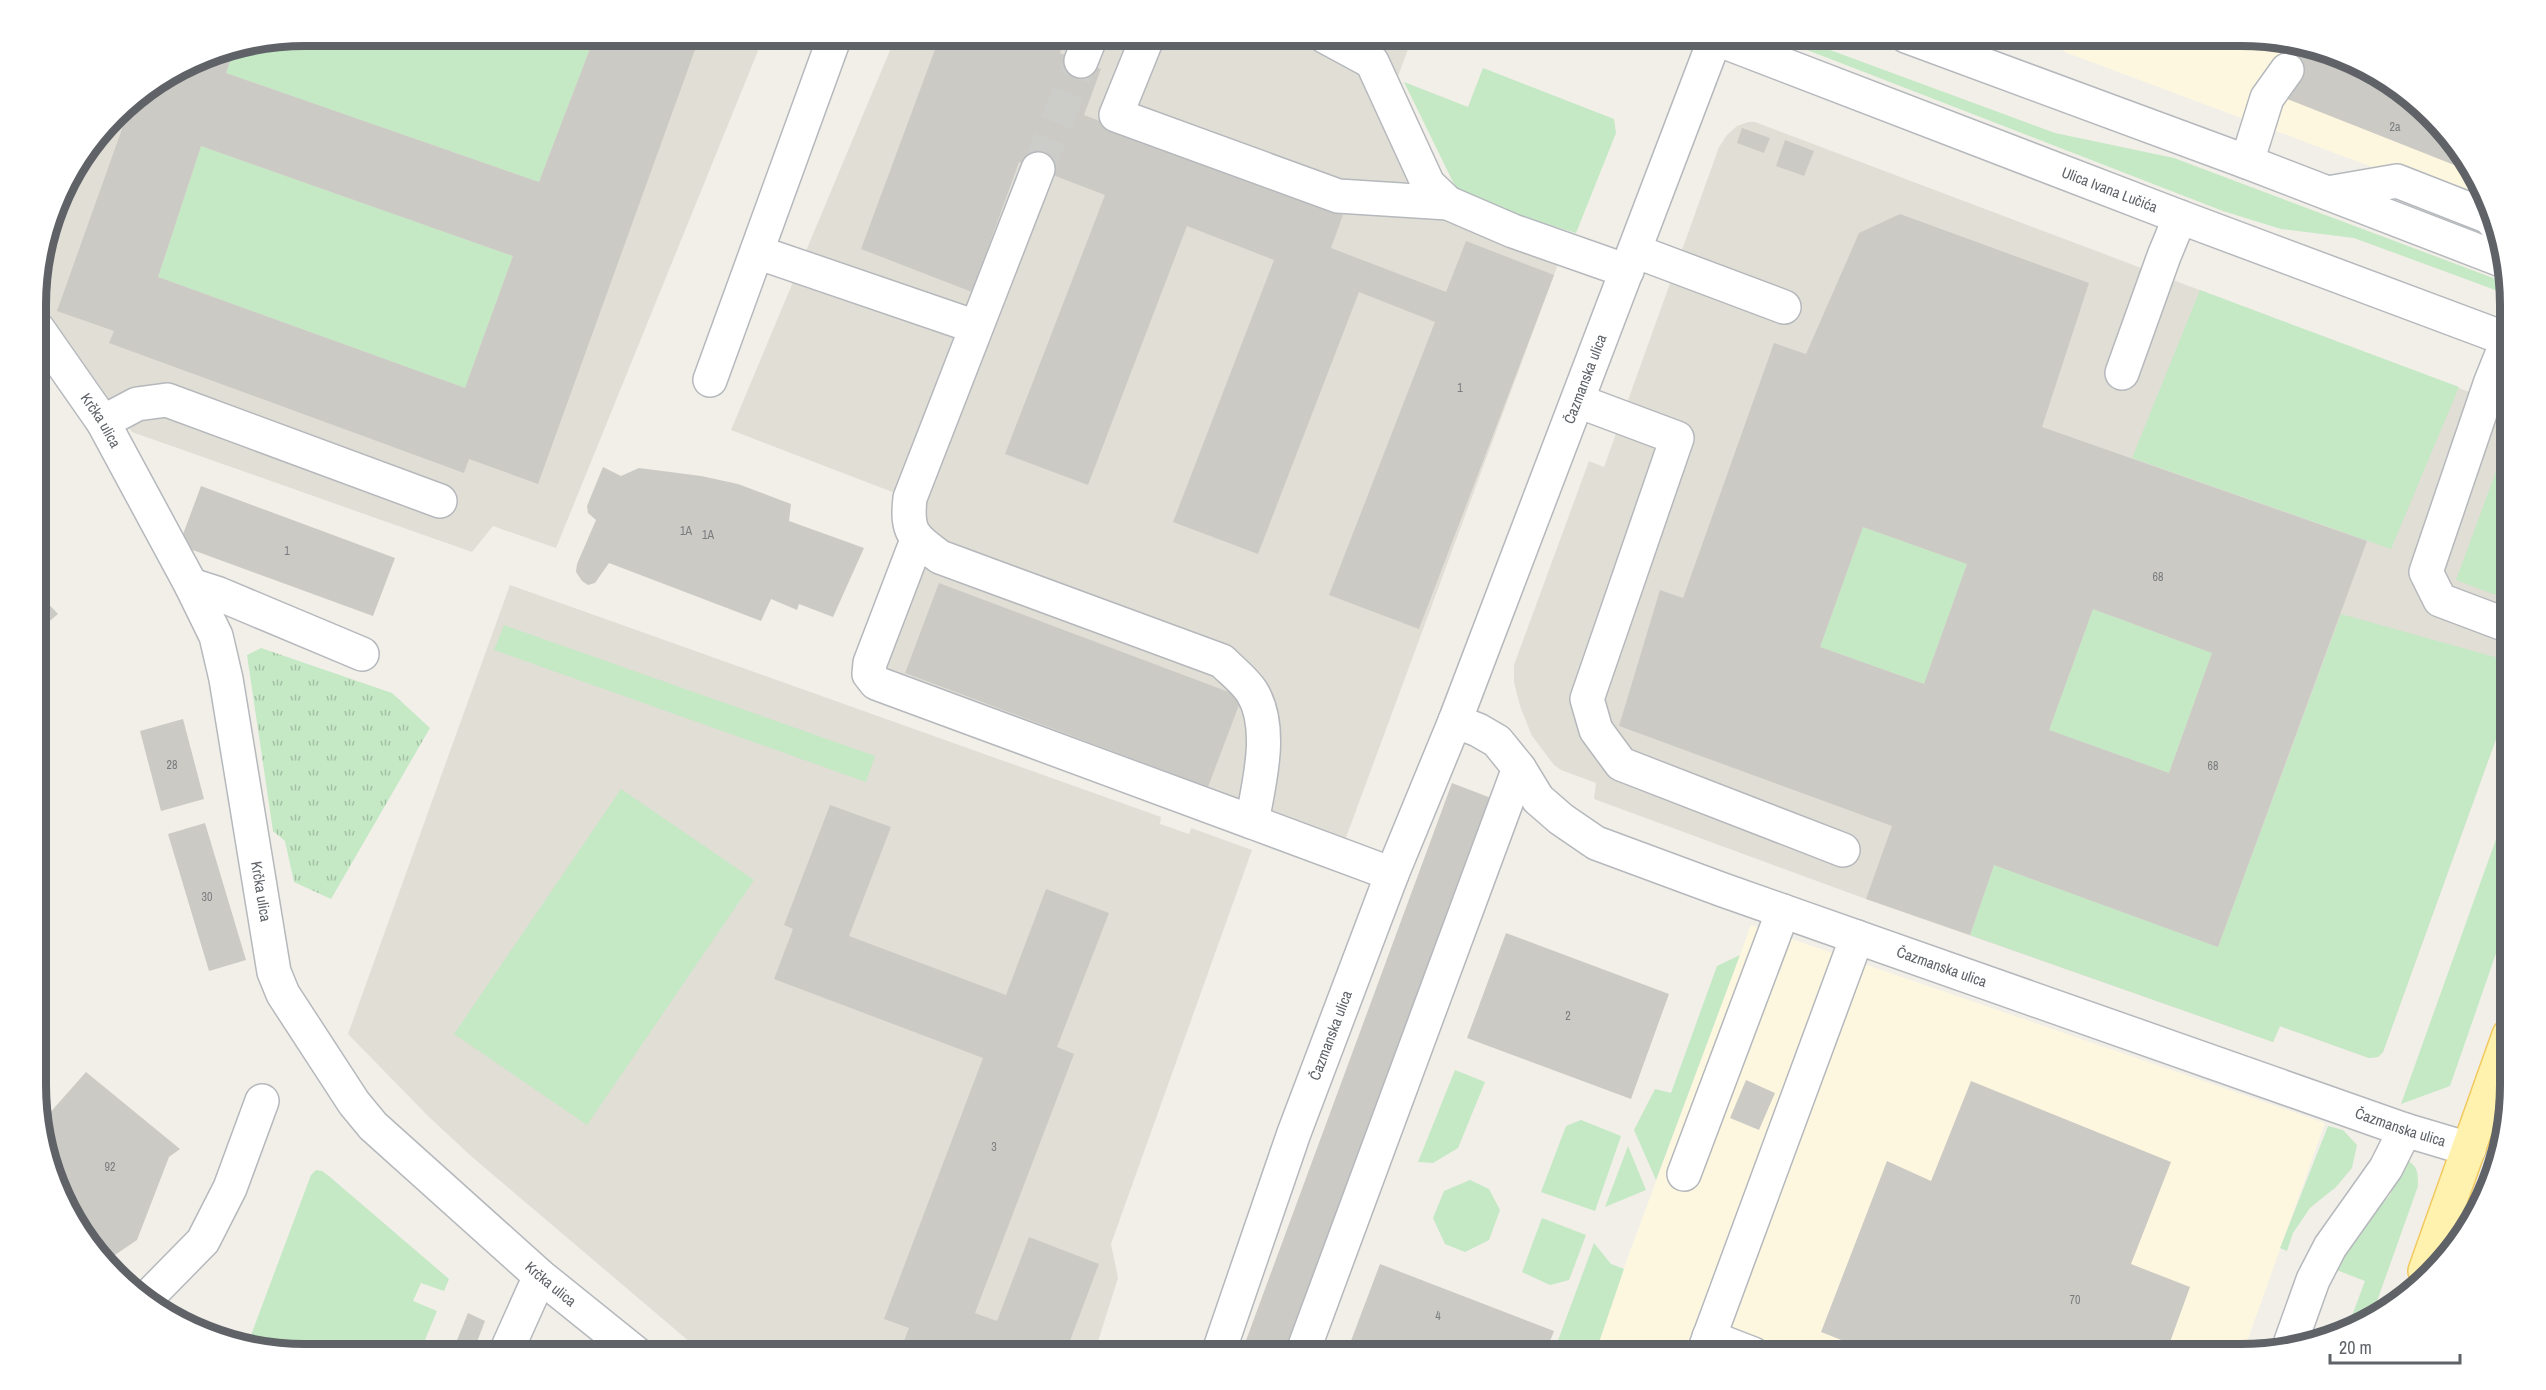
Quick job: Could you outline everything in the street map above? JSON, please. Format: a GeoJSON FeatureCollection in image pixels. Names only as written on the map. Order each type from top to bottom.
{"type":"FeatureCollection","features":[{"type":"Feature","properties":{"kind":"main road"},"geometry":{"type":"LineString","coordinates":[[2428,1264],[2500,1063]]}},
{"type":"Feature","properties":{"kind":"street"},"geometry":{"type":"LineString","coordinates":[[710,380],[831,46]]}},
{"type":"Feature","properties":{"kind":"street"},"geometry":{"type":"LineString","coordinates":[[1144,46],[1116,115],[1338,196],[1448,203],[1513,231],[1631,261],[1784,307]]}},
{"type":"Feature","properties":{"kind":"street"},"geometry":{"type":"LineString","coordinates":[[1342,46],[1372,62],[1428,184],[1448,203]]}},
{"type":"Feature","properties":{"kind":"street","name":"Čazmanska ulica"},"geometry":{"type":"LineString","coordinates":[[1221,1344],[1294,1133],[1392,874],[1455,722],[1711,46]]}},
{"type":"Feature","properties":{"kind":"street","name":"Ulica Ivana Lučića"},"geometry":{"type":"LineString","coordinates":[[1737,46],[2180,217],[2500,337]]}},
{"type":"Feature","properties":{"kind":"street"},"geometry":{"type":"LineString","coordinates":[[1933,46],[2247,162],[2495,258]]}},
{"type":"Feature","properties":{"kind":"street"},"geometry":{"type":"LineString","coordinates":[[2247,162],[2266,98],[2287,70]]}},
{"type":"Feature","properties":{"kind":"street"},"geometry":{"type":"LineString","coordinates":[[1038,169],[910,498],[908,519],[917,540],[940,557],[1222,661],[1252,692],[1264,729],[1262,767],[1252,822]]}},
{"type":"Feature","properties":{"kind":"street"},"geometry":{"type":"LineString","coordinates":[[2328,193],[2397,181],[2483,215]]}},
{"type":"Feature","properties":{"kind":"street"},"geometry":{"type":"LineString","coordinates":[[2122,373],[2180,217]]}},
{"type":"Feature","properties":{"kind":"street"},"geometry":{"type":"LineString","coordinates":[[757,252],[976,327]]}},
{"type":"Feature","properties":{"kind":"street","name":"Krčka ulica"},"geometry":{"type":"LineString","coordinates":[[46,340],[103,422],[216,636],[226,679],[278,985],[354,1103],[373,1126],[540,1276],[625,1344]]}},
{"type":"Feature","properties":{"kind":"street"},"geometry":{"type":"LineString","coordinates":[[2500,361],[2426,572],[2440,600],[2500,623]]}},
{"type":"Feature","properties":{"kind":"street"},"geometry":{"type":"LineString","coordinates":[[103,422],[137,404],[167,400],[440,501]]}},
{"type":"Feature","properties":{"kind":"street"},"geometry":{"type":"LineString","coordinates":[[1578,401],[1677,438],[1587,699],[1596,730],[1621,764],[1843,850]]}},
{"type":"Feature","properties":{"kind":"street"},"geometry":{"type":"LineString","coordinates":[[917,540],[870,663],[869,674],[876,683],[1392,874]]}},
{"type":"Feature","properties":{"kind":"street"},"geometry":{"type":"LineString","coordinates":[[191,585],[219,594],[362,654]]}},
{"type":"Feature","properties":{"kind":"street","name":"Čazmanska ulica"},"geometry":{"type":"LineString","coordinates":[[1455,722],[1478,730],[1497,741],[1538,799],[1561,819],[1596,843],[1857,938],[2405,1130],[2469,1149]]}},
{"type":"Feature","properties":{"kind":"street"},"geometry":{"type":"LineString","coordinates":[[1306,1344],[1518,768]]}},
{"type":"Feature","properties":{"kind":"street"},"geometry":{"type":"LineString","coordinates":[[1684,1174],[1783,911]]}},
{"type":"Feature","properties":{"kind":"street"},"geometry":{"type":"LineString","coordinates":[[1706,1344],[1857,938]]}},
{"type":"Feature","properties":{"kind":"street"},"geometry":{"type":"LineString","coordinates":[[152,1293],[204,1241],[230,1188],[262,1101]]}},
{"type":"Feature","properties":{"kind":"street"},"geometry":{"type":"LineString","coordinates":[[2292,1339],[2313,1280],[2330,1247],[2386,1168],[2405,1130]]}},
{"type":"Feature","properties":{"kind":"street"},"geometry":{"type":"LineString","coordinates":[[509,1344],[540,1276]]}},
{"type":"Feature","properties":{"kind":"shaded area"},"geometry":{"type":"Polygon","coordinates":[[[760,46],[556,548],[493,526],[472,552],[132,432],[46,309],[51,255],[60,223],[73,191],[100,148],[122,122],[176,81],[207,66],[239,55],[289,47],[760,46]]]}},
{"type":"Feature","properties":{"kind":"shaded area"},"geometry":{"type":"Polygon","coordinates":[[[892,46],[1409,46],[1397,79],[1452,196],[1567,240],[1341,851],[858,667],[921,503],[731,430],[892,46]]]}},
{"type":"Feature","properties":{"kind":"shaded area"},"geometry":{"type":"Polygon","coordinates":[[[2053,46],[2240,46],[2291,51],[2323,60],[2340,66],[2434,134],[2465,176],[2480,208],[2053,46]]]}},
{"type":"Feature","properties":{"kind":"shaded area"},"geometry":{"type":"Polygon","coordinates":[[[1755,122],[2500,404],[2500,728],[2383,1052],[2378,1057],[2369,1058],[2280,1026],[2273,1042],[1866,899],[1594,799],[1596,783],[1561,770],[1554,765],[1532,736],[1520,706],[1514,682],[1514,665],[1589,461],[1604,467],[1719,147],[1737,126],[1755,122]]]}},
{"type":"Feature","properties":{"kind":"shaded area"},"geometry":{"type":"Polygon","coordinates":[[[510,585],[1161,817],[1160,824],[1189,834],[1191,828],[1252,850],[1111,1244],[1118,1278],[1097,1344],[692,1344],[471,1156],[429,1117],[348,1034],[510,585]]]}},
{"type":"Feature","properties":{"kind":"shaded area"},"geometry":{"type":"Polygon","coordinates":[[[1751,925],[2325,1123],[2246,1344],[1596,1344],[1751,925]]]}},
{"type":"Feature","properties":{"kind":"green space"},"geometry":{"type":"Polygon","coordinates":[[[591,46],[539,182],[226,73],[231,57],[255,51],[289,47],[591,46]]]}},
{"type":"Feature","properties":{"kind":"green space"},"geometry":{"type":"Polygon","coordinates":[[[1802,46],[1819,46],[2055,133],[2174,158],[2498,280],[2499,291],[2354,238],[2281,229],[2223,211],[1802,48],[1802,46]]]}},
{"type":"Feature","properties":{"kind":"green space"},"geometry":{"type":"Polygon","coordinates":[[[1483,68],[1614,119],[1616,133],[1576,233],[1484,205],[1463,196],[1453,182],[1404,82],[1468,107],[1483,68]]]}},
{"type":"Feature","properties":{"kind":"green space"},"geometry":{"type":"Polygon","coordinates":[[[201,146],[513,256],[465,388],[158,277],[201,146]]]}},
{"type":"Feature","properties":{"kind":"green space"},"geometry":{"type":"Polygon","coordinates":[[[2200,290],[2459,387],[2391,549],[2132,458],[2200,290]]]}},
{"type":"Feature","properties":{"kind":"green space"},"geometry":{"type":"Polygon","coordinates":[[[2500,460],[2500,597],[2456,580],[2500,460]]]}},
{"type":"Feature","properties":{"kind":"green space"},"geometry":{"type":"Polygon","coordinates":[[[1863,527],[1967,564],[1924,684],[1820,647],[1863,527]]]}},
{"type":"Feature","properties":{"kind":"green space"},"geometry":{"type":"Polygon","coordinates":[[[2093,609],[2212,653],[2169,773],[2049,730],[2093,609]]]}},
{"type":"Feature","properties":{"kind":"green space"},"geometry":{"type":"Polygon","coordinates":[[[2341,614],[2500,658],[2500,728],[2383,1052],[2378,1057],[2369,1058],[2280,1026],[2273,1042],[1970,935],[1994,865],[2218,947],[2341,614]]]}},
{"type":"Feature","properties":{"kind":"green space"},"geometry":{"type":"Polygon","coordinates":[[[504,625],[875,756],[866,782],[494,650],[504,625]]]}},
{"type":"Feature","properties":{"kind":"green space"},"geometry":{"type":"Polygon","coordinates":[[[261,648],[392,693],[430,728],[331,899],[294,882],[285,841],[273,831],[247,655],[261,648]]]}},
{"type":"Feature","properties":{"kind":"green space"},"geometry":{"type":"Polygon","coordinates":[[[621,789],[754,880],[587,1125],[454,1034],[621,789]]]}},
{"type":"Feature","properties":{"kind":"green space"},"geometry":{"type":"Polygon","coordinates":[[[2500,828],[2500,942],[2450,1086],[2401,1104],[2500,828]]]}},
{"type":"Feature","properties":{"kind":"green space"},"geometry":{"type":"Polygon","coordinates":[[[1740,955],[1656,1180],[1634,1130],[1655,1089],[1671,1093],[1717,966],[1740,955]]]}},
{"type":"Feature","properties":{"kind":"green space"},"geometry":{"type":"Polygon","coordinates":[[[1455,1070],[1485,1082],[1458,1148],[1433,1163],[1418,1162],[1455,1070]]]}},
{"type":"Feature","properties":{"kind":"green space"},"geometry":{"type":"Polygon","coordinates":[[[1581,1120],[1621,1136],[1595,1211],[1541,1192],[1566,1126],[1581,1120]]]}},
{"type":"Feature","properties":{"kind":"green space"},"geometry":{"type":"Polygon","coordinates":[[[2328,1126],[2343,1130],[2357,1145],[2352,1168],[2336,1187],[2310,1208],[2293,1233],[2287,1251],[2280,1248],[2328,1126]]]}},
{"type":"Feature","properties":{"kind":"green space"},"geometry":{"type":"Polygon","coordinates":[[[1628,1146],[1646,1190],[1605,1207],[1628,1146]]]}},
{"type":"Feature","properties":{"kind":"green space"},"geometry":{"type":"Polygon","coordinates":[[[2404,1159],[2416,1170],[2418,1186],[2375,1305],[2351,1319],[2365,1281],[2334,1269],[2373,1214],[2390,1195],[2404,1159]]]}},
{"type":"Feature","properties":{"kind":"green space"},"geometry":{"type":"Polygon","coordinates":[[[316,1170],[330,1177],[449,1279],[444,1291],[421,1283],[413,1301],[437,1311],[423,1344],[306,1344],[250,1338],[311,1175],[316,1170]]]}},
{"type":"Feature","properties":{"kind":"green space"},"geometry":{"type":"Polygon","coordinates":[[[1470,1180],[1489,1189],[1500,1210],[1489,1240],[1465,1252],[1445,1244],[1433,1218],[1444,1191],[1470,1180]]]}},
{"type":"Feature","properties":{"kind":"green space"},"geometry":{"type":"Polygon","coordinates":[[[1542,1218],[1586,1235],[1569,1280],[1550,1285],[1522,1272],[1542,1218]]]}},
{"type":"Feature","properties":{"kind":"green space"},"geometry":{"type":"Polygon","coordinates":[[[1594,1243],[1611,1264],[1624,1269],[1598,1344],[1557,1344],[1594,1243]]]}},
{"type":"Feature","properties":{"kind":"building"},"geometry":{"type":"Polygon","coordinates":[[[591,46],[696,46],[538,484],[469,459],[464,473],[109,343],[114,331],[57,311],[126,119],[176,81],[231,57],[226,73],[539,182],[591,46]],[[201,146],[158,277],[465,388],[513,256],[201,146]]]}},
{"type":"Feature","properties":{"kind":"building"},"geometry":{"type":"Polygon","coordinates":[[[936,46],[1062,46],[1060,53],[1101,69],[1084,115],[1343,215],[1331,248],[1446,292],[1466,241],[1554,275],[1419,629],[1329,595],[1435,322],[1359,292],[1258,554],[1173,522],[1274,260],[1187,226],[1088,485],[1005,454],[1105,195],[1019,162],[972,292],[861,249],[936,46]]]}},
{"type":"Feature","properties":{"kind":"building"},"geometry":{"type":"Polygon","coordinates":[[[2300,53],[2339,66],[2370,81],[2398,100],[2424,122],[2459,167],[2282,97],[2300,53]]]}},
{"type":"Feature","properties":{"kind":"building"},"geometry":{"type":"Polygon","coordinates":[[[1742,128],[1770,138],[1764,153],[1737,143],[1742,128]]]}},
{"type":"Feature","properties":{"kind":"building"},"geometry":{"type":"Polygon","coordinates":[[[1785,140],[1814,151],[1804,176],[1776,166],[1785,140]]]}},
{"type":"Feature","properties":{"kind":"building"},"geometry":{"type":"Polygon","coordinates":[[[1900,214],[2089,283],[2042,427],[2367,541],[2218,947],[1994,865],[1970,935],[1866,899],[1892,826],[1619,726],[1660,590],[1683,598],[1774,343],[1806,354],[1859,233],[1900,214]],[[1863,527],[1820,647],[1924,684],[1967,564],[1863,527]],[[2093,609],[2049,730],[2169,773],[2212,653],[2093,609]]]}},
{"type":"Feature","properties":{"kind":"building"},"geometry":{"type":"Polygon","coordinates":[[[603,467],[621,476],[639,468],[701,476],[738,484],[791,504],[789,521],[864,548],[833,617],[799,604],[797,610],[771,599],[761,621],[609,563],[595,583],[588,585],[576,572],[577,564],[596,520],[588,513],[587,506],[603,467]]]}},
{"type":"Feature","properties":{"kind":"building"},"geometry":{"type":"Polygon","coordinates":[[[201,486],[395,558],[373,616],[179,545],[201,486]]]}},
{"type":"Feature","properties":{"kind":"building"},"geometry":{"type":"Polygon","coordinates":[[[939,583],[1242,697],[1208,787],[905,673],[939,583]]]}},
{"type":"Feature","properties":{"kind":"building"},"geometry":{"type":"Polygon","coordinates":[[[46,601],[58,614],[46,624],[46,601]]]}},
{"type":"Feature","properties":{"kind":"building"},"geometry":{"type":"Polygon","coordinates":[[[183,719],[204,799],[161,811],[140,731],[183,719]]]}},
{"type":"Feature","properties":{"kind":"building"},"geometry":{"type":"Polygon","coordinates":[[[1452,783],[1504,803],[1303,1344],[1245,1344],[1452,783]]]}},
{"type":"Feature","properties":{"kind":"building"},"geometry":{"type":"Polygon","coordinates":[[[830,805],[891,827],[849,936],[1006,995],[1046,889],[1109,913],[1057,1047],[1074,1054],[975,1313],[997,1321],[1029,1237],[1099,1264],[1069,1344],[903,1344],[909,1328],[884,1319],[983,1058],[774,979],[793,929],[784,925],[830,805]]]}},
{"type":"Feature","properties":{"kind":"building"},"geometry":{"type":"Polygon","coordinates":[[[205,823],[246,960],[209,971],[168,834],[205,823]]]}},
{"type":"Feature","properties":{"kind":"building"},"geometry":{"type":"Polygon","coordinates":[[[1506,933],[1669,994],[1631,1099],[1467,1038],[1506,933]]]}},
{"type":"Feature","properties":{"kind":"building"},"geometry":{"type":"Polygon","coordinates":[[[86,1072],[180,1149],[169,1157],[137,1240],[112,1257],[90,1228],[73,1199],[55,1151],[49,1114],[86,1072]]]}},
{"type":"Feature","properties":{"kind":"building"},"geometry":{"type":"Polygon","coordinates":[[[1746,1080],[1775,1093],[1759,1130],[1730,1118],[1746,1080]]]}},
{"type":"Feature","properties":{"kind":"building"},"geometry":{"type":"Polygon","coordinates":[[[1971,1081],[2171,1162],[2131,1264],[2190,1287],[2169,1344],[1852,1344],[1821,1332],[1887,1161],[1931,1181],[1971,1081]]]}},
{"type":"Feature","properties":{"kind":"building"},"geometry":{"type":"Polygon","coordinates":[[[1380,1264],[1554,1331],[1549,1344],[1350,1344],[1380,1264]]]}},
{"type":"Feature","properties":{"kind":"building"},"geometry":{"type":"Polygon","coordinates":[[[468,1313],[485,1321],[476,1344],[467,1344],[457,1340],[468,1313]]]}},
{"type":"Feature","properties":{"kind":"tunnel"},"geometry":{"type":"LineString","coordinates":[[1038,169],[1081,61]]}}]}
